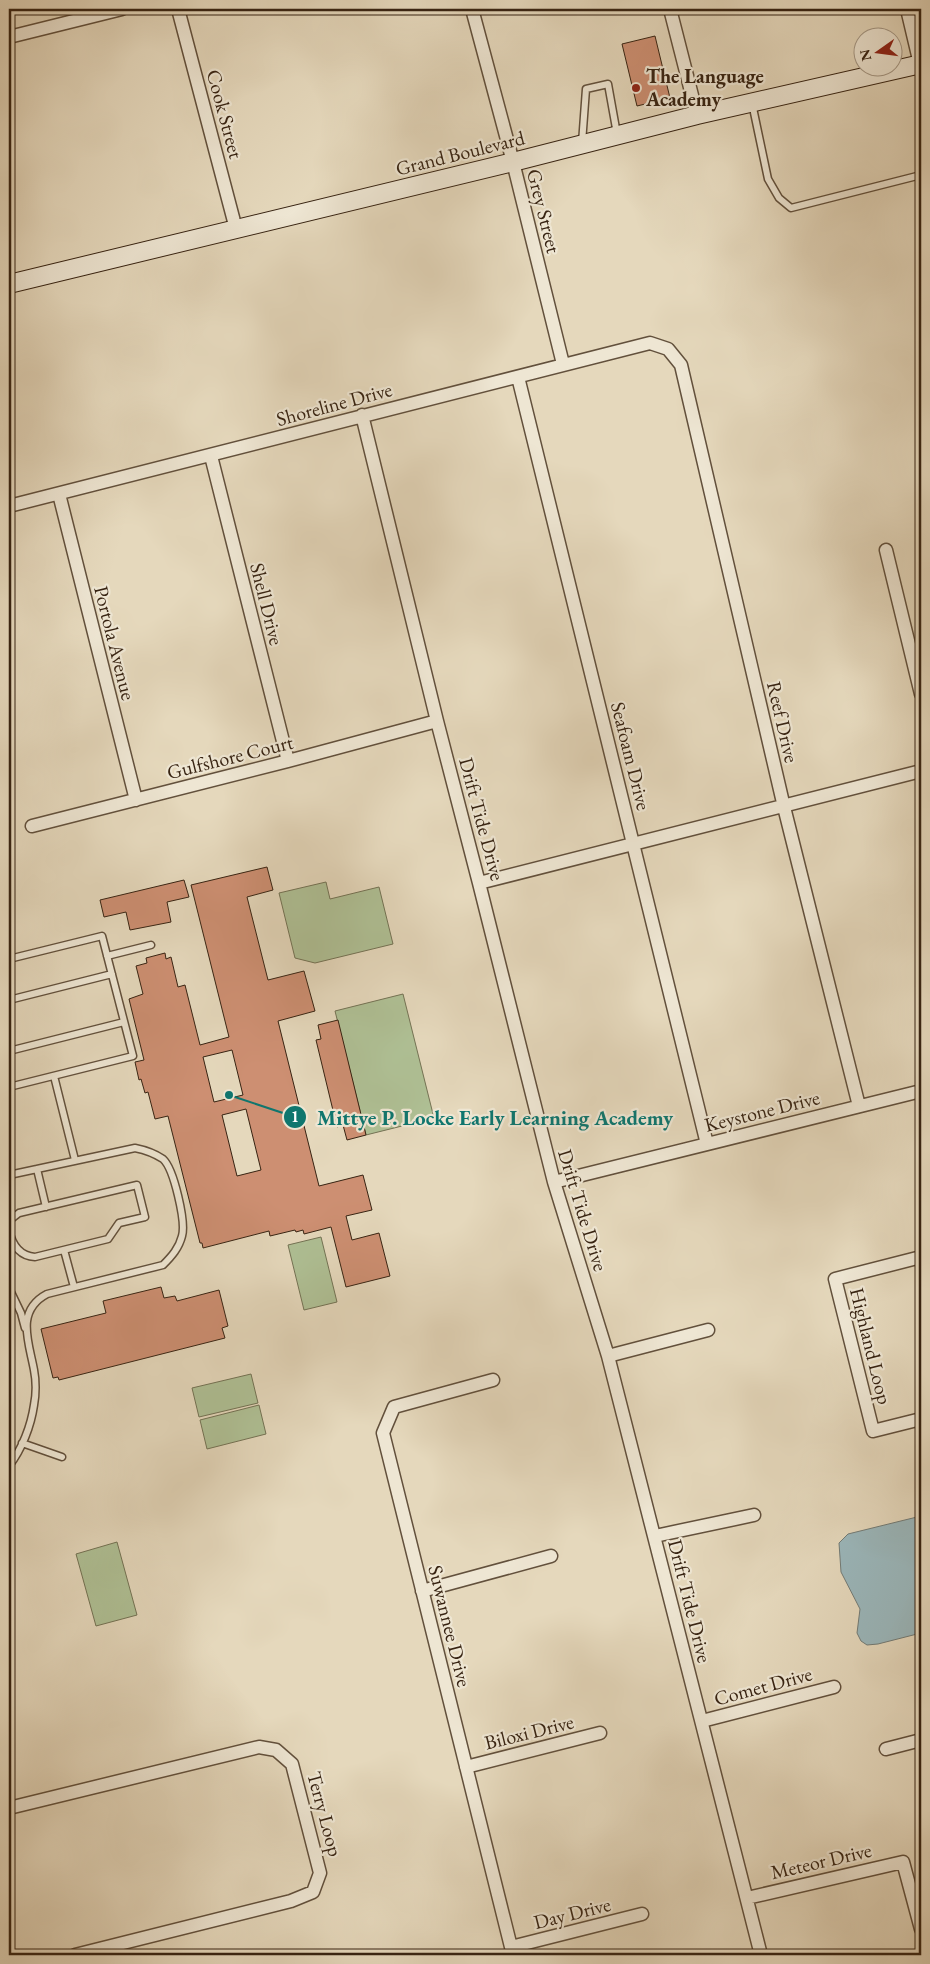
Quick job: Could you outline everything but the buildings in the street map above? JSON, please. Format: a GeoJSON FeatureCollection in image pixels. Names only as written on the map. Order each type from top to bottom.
{"type":"FeatureCollection","features":[{"type":"Feature","properties":{"kind":"main road","name":"Grand Boulevard"},"geometry":{"type":"LineString","coordinates":[[9,284],[513,162],[697,115],[921,65]]}},
{"type":"Feature","properties":{"kind":"street"},"geometry":{"type":"LineString","coordinates":[[9,37],[122,9]]}},
{"type":"Feature","properties":{"kind":"street","name":"Cook Street"},"geometry":{"type":"LineString","coordinates":[[178,9],[236,229]]}},
{"type":"Feature","properties":{"kind":"street","name":"Grey Street"},"geometry":{"type":"LineString","coordinates":[[472,9],[513,162],[563,364]]}},
{"type":"Feature","properties":{"kind":"street"},"geometry":{"type":"LineString","coordinates":[[670,9],[697,115]]}},
{"type":"Feature","properties":{"kind":"street"},"geometry":{"type":"LineString","coordinates":[[906,9],[921,65]]}},
{"type":"Feature","properties":{"kind":"street","name":"Shoreline Drive"},"geometry":{"type":"LineString","coordinates":[[9,506],[563,364],[650,344],[668,349]]}},
{"type":"Feature","properties":{"kind":"street","name":"Reef Drive"},"geometry":{"type":"LineString","coordinates":[[668,349],[681,365],[784,807],[859,1106]]}},
{"type":"Feature","properties":{"kind":"street","name":"Seafoam Drive"},"geometry":{"type":"LineString","coordinates":[[518,377],[707,1144]]}},
{"type":"Feature","properties":{"kind":"street","name":"Drift Tide Drive"},"geometry":{"type":"LineString","coordinates":[[362,415],[436,721],[554,1182],[608,1356],[762,1955]]}},
{"type":"Feature","properties":{"kind":"street","name":"Shell Drive"},"geometry":{"type":"LineString","coordinates":[[210,456],[288,761]]}},
{"type":"Feature","properties":{"kind":"street","name":"Portola Avenue"},"geometry":{"type":"LineString","coordinates":[[59,494],[136,800]]}},
{"type":"Feature","properties":{"kind":"street"},"geometry":{"type":"LineString","coordinates":[[886,550],[921,694]]}},
{"type":"Feature","properties":{"kind":"street","name":"Gulfshore Court"},"geometry":{"type":"LineString","coordinates":[[32,826],[436,721]]}},
{"type":"Feature","properties":{"kind":"street"},"geometry":{"type":"LineString","coordinates":[[479,883],[921,771]]}},
{"type":"Feature","properties":{"kind":"street","name":"Keystone Drive"},"geometry":{"type":"LineString","coordinates":[[554,1182],[921,1091]]}},
{"type":"Feature","properties":{"kind":"street","name":"Highland Loop"},"geometry":{"type":"LineString","coordinates":[[921,1257],[835,1278],[873,1431],[921,1419]]}},
{"type":"Feature","properties":{"kind":"street"},"geometry":{"type":"LineString","coordinates":[[608,1356],[708,1330]]}},
{"type":"Feature","properties":{"kind":"street","name":"Suwannee Drive"},"geometry":{"type":"LineString","coordinates":[[492,1380],[394,1406],[383,1434],[512,1951]]}},
{"type":"Feature","properties":{"kind":"street"},"geometry":{"type":"LineString","coordinates":[[654,1536],[754,1516]]}},
{"type":"Feature","properties":{"kind":"street"},"geometry":{"type":"LineString","coordinates":[[422,1591],[551,1556]]}},
{"type":"Feature","properties":{"kind":"street","name":"Comet Drive"},"geometry":{"type":"LineString","coordinates":[[702,1721],[834,1687]]}},
{"type":"Feature","properties":{"kind":"street","name":"Biloxi Drive"},"geometry":{"type":"LineString","coordinates":[[466,1767],[600,1733]]}},
{"type":"Feature","properties":{"kind":"street"},"geometry":{"type":"LineString","coordinates":[[886,1749],[921,1740]]}},
{"type":"Feature","properties":{"kind":"street","name":"Terry Loop"},"geometry":{"type":"LineString","coordinates":[[9,1808],[259,1747],[276,1750],[292,1764],[320,1873],[313,1892],[291,1901],[75,1955]]}},
{"type":"Feature","properties":{"kind":"street","name":"Meteor Drive"},"geometry":{"type":"LineString","coordinates":[[747,1898],[903,1862],[921,1929]]}},
{"type":"Feature","properties":{"kind":"street","name":"Day Drive"},"geometry":{"type":"LineString","coordinates":[[512,1951],[642,1914]]}},
{"type":"Feature","properties":{"kind":"lane"},"geometry":{"type":"LineString","coordinates":[[582,144],[586,89],[608,84],[618,135]]}},
{"type":"Feature","properties":{"kind":"lane"},"geometry":{"type":"LineString","coordinates":[[752,103],[768,179],[778,198],[791,208],[921,175]]}},
{"type":"Feature","properties":{"kind":"lane"},"geometry":{"type":"LineString","coordinates":[[9,959],[102,936],[133,1056],[9,1087]]}},
{"type":"Feature","properties":{"kind":"lane"},"geometry":{"type":"LineString","coordinates":[[107,956],[151,944]]}},
{"type":"Feature","properties":{"kind":"lane"},"geometry":{"type":"LineString","coordinates":[[9,1000],[112,974]]}},
{"type":"Feature","properties":{"kind":"lane"},"geometry":{"type":"LineString","coordinates":[[9,1051],[124,1022]]}},
{"type":"Feature","properties":{"kind":"lane"},"geometry":{"type":"LineString","coordinates":[[54,1076],[75,1160]]}},
{"type":"Feature","properties":{"kind":"lane"},"geometry":{"type":"LineString","coordinates":[[9,1175],[135,1148],[151,1152],[165,1161],[172,1176],[182,1215],[183,1235],[176,1251],[163,1264],[47,1294],[37,1299],[27,1319],[26,1334]]}},
{"type":"Feature","properties":{"kind":"lane"},"geometry":{"type":"LineString","coordinates":[[37,1169],[46,1207]]}},
{"type":"Feature","properties":{"kind":"lane"},"geometry":{"type":"LineString","coordinates":[[137,1185],[145,1217],[119,1223],[108,1239],[35,1257],[28,1257],[14,1244],[9,1228],[10,1220],[19,1213],[46,1207],[137,1185]]}},
{"type":"Feature","properties":{"kind":"lane"},"geometry":{"type":"LineString","coordinates":[[64,1250],[74,1287]]}},
{"type":"Feature","properties":{"kind":"lane"},"geometry":{"type":"LineString","coordinates":[[9,1288],[21,1313],[26,1334],[34,1372],[35,1404],[22,1443],[9,1466]]}},
{"type":"Feature","properties":{"kind":"lane"},"geometry":{"type":"LineString","coordinates":[[22,1443],[62,1456]]}},
{"type":"Feature","properties":{"kind":"green space"},"geometry":{"type":"Polygon","coordinates":[[[326,882],[330,899],[379,887],[393,944],[315,963],[295,958],[279,893],[326,882]]]}},
{"type":"Feature","properties":{"kind":"green space"},"geometry":{"type":"Polygon","coordinates":[[[403,994],[434,1118],[366,1135],[335,1011],[403,994]]]}},
{"type":"Feature","properties":{"kind":"green space"},"geometry":{"type":"Polygon","coordinates":[[[321,1237],[337,1302],[304,1310],[288,1245],[321,1237]]]}},
{"type":"Feature","properties":{"kind":"green space"},"geometry":{"type":"Polygon","coordinates":[[[251,1374],[258,1403],[199,1417],[192,1388],[251,1374]]]}},
{"type":"Feature","properties":{"kind":"green space"},"geometry":{"type":"Polygon","coordinates":[[[259,1405],[266,1434],[207,1449],[200,1420],[259,1405]]]}},
{"type":"Feature","properties":{"kind":"green space"},"geometry":{"type":"Polygon","coordinates":[[[117,1542],[137,1615],[96,1626],[76,1554],[117,1542]]]}},
{"type":"Feature","properties":{"kind":"water"},"geometry":{"type":"Polygon","coordinates":[[[921,1516],[921,1633],[867,1645],[861,1641],[857,1633],[860,1609],[841,1572],[839,1543],[848,1534],[921,1516]]]}},
{"type":"Feature","properties":{"kind":"place","name":"The Language Academy"},"geometry":{"type":"Point","coordinates":[636,88]}},
{"type":"Feature","properties":{"kind":"place","name":"Mittye P. Locke Early Learning Academy"},"geometry":{"type":"Point","coordinates":[229,1095]}}]}
